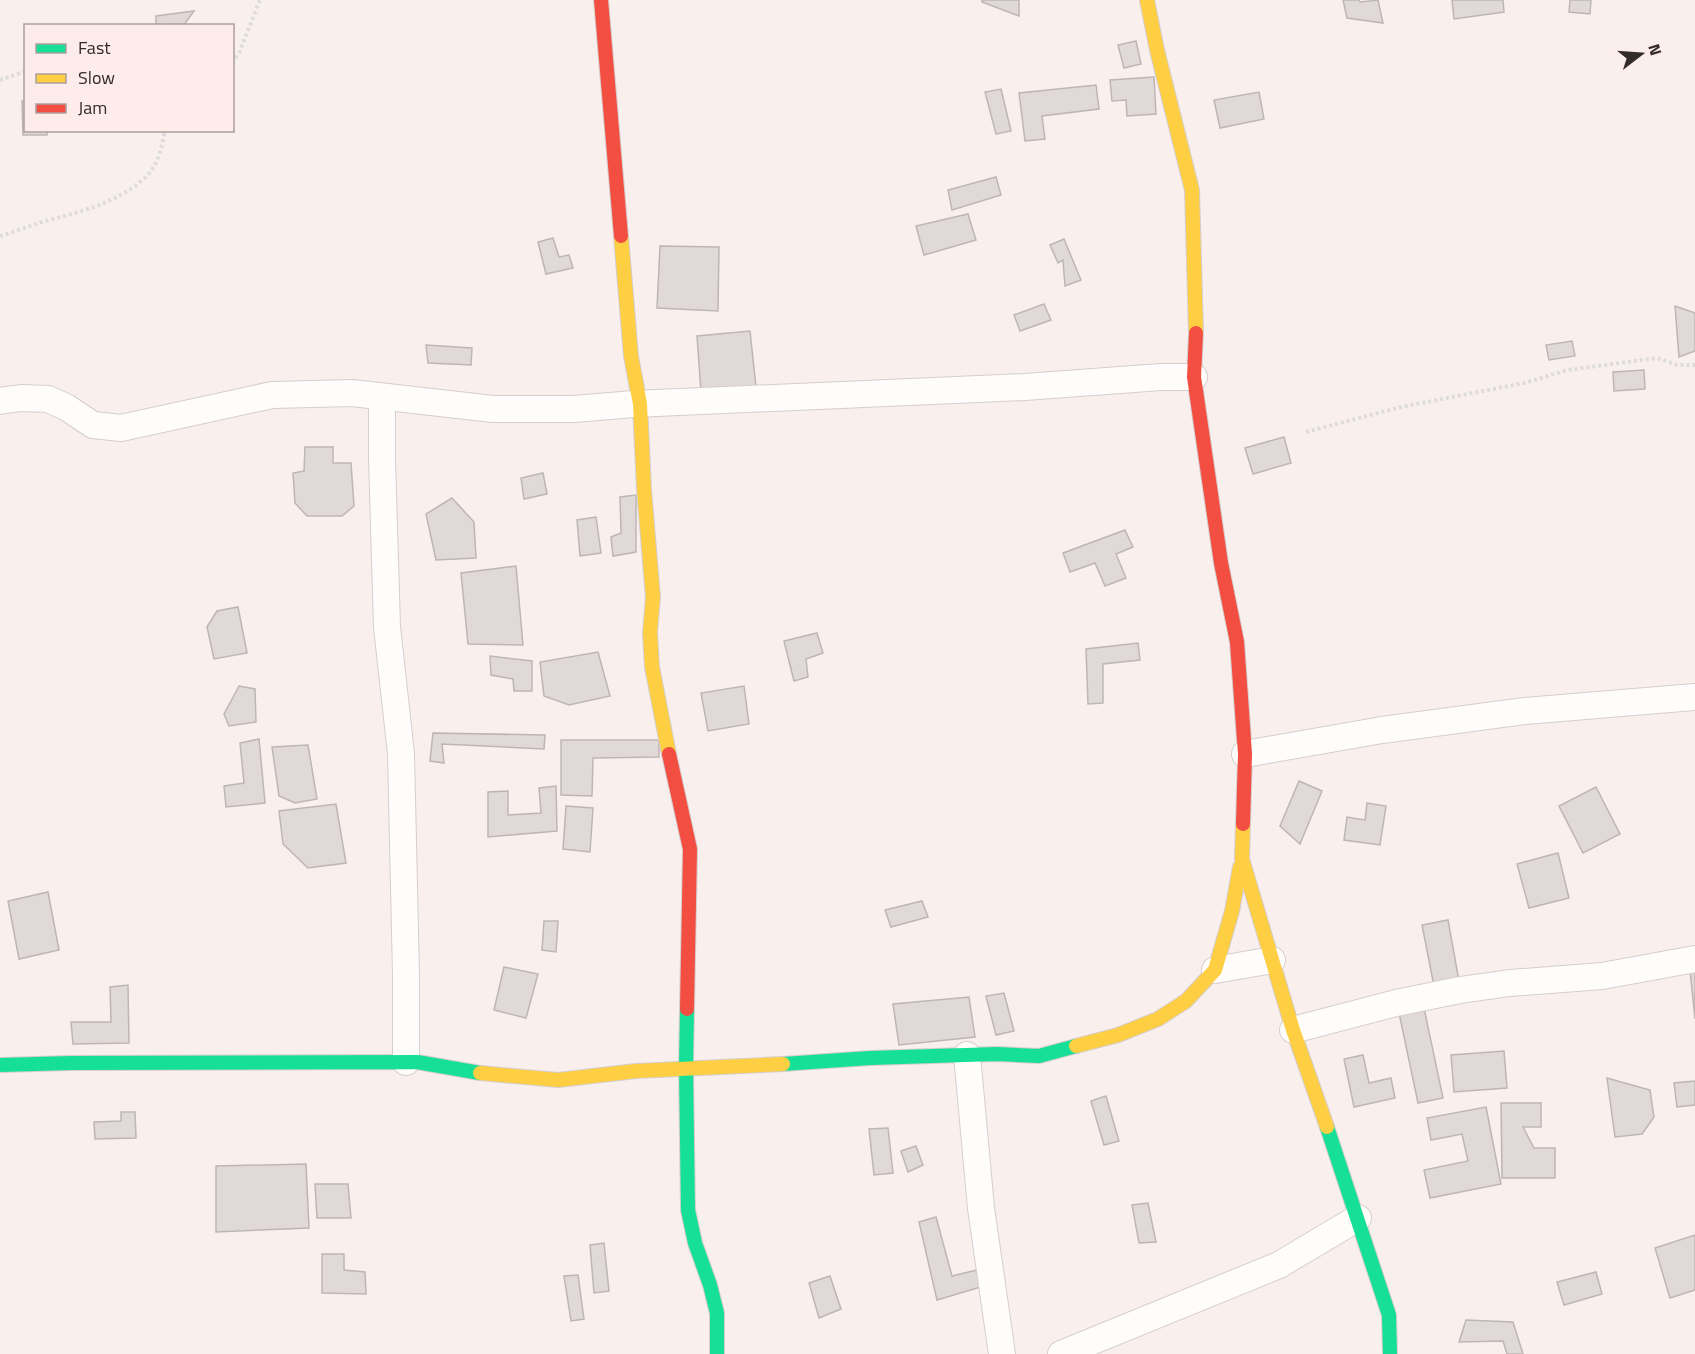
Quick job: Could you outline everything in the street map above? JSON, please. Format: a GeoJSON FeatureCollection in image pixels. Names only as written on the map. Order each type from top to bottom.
{"type":"FeatureCollection","features":[{"type":"Feature","properties":{"kind":"street"},"geometry":{"type":"LineString","coordinates":[[600,0],[631,356],[640,404],[653,597],[650,632],[652,667],[690,849],[686,1067],[688,1210],[695,1244],[710,1285],[717,1313],[717,1354]]}},
{"type":"Feature","properties":{"kind":"street"},"geometry":{"type":"LineString","coordinates":[[0,1065],[165,1062],[417,1062],[481,1073],[558,1080],[686,1067],[894,1057],[1039,1056],[1118,1035],[1158,1019],[1186,1001],[1215,970],[1232,911],[1242,859],[1245,754],[1237,642],[1221,563],[1194,376],[1196,331],[1192,190],[1152,30],[1147,0]]}},
{"type":"Feature","properties":{"kind":"street"},"geometry":{"type":"LineString","coordinates":[[0,401],[21,398],[48,399],[66,407],[93,425],[121,428],[272,395],[352,393],[493,409],[574,409],[640,404],[1014,388],[1194,376]]}},
{"type":"Feature","properties":{"kind":"street"},"geometry":{"type":"LineString","coordinates":[[382,396],[387,627],[401,754],[406,1062]]}},
{"type":"Feature","properties":{"kind":"street"},"geometry":{"type":"LineString","coordinates":[[1245,754],[1382,730],[1525,711],[1695,697]]}},
{"type":"Feature","properties":{"kind":"street"},"geometry":{"type":"LineString","coordinates":[[1242,859],[1293,1030],[1389,1315],[1390,1354]]}},
{"type":"Feature","properties":{"kind":"street"},"geometry":{"type":"LineString","coordinates":[[1293,1030],[1395,1003],[1460,990],[1510,983],[1602,976],[1695,959]]}},
{"type":"Feature","properties":{"kind":"street"},"geometry":{"type":"LineString","coordinates":[[1215,970],[1272,960]]}},
{"type":"Feature","properties":{"kind":"street"},"geometry":{"type":"LineString","coordinates":[[967,1055],[981,1208],[1002,1354]]}},
{"type":"Feature","properties":{"kind":"street"},"geometry":{"type":"LineString","coordinates":[[1061,1354],[1280,1265],[1358,1218]]}},
{"type":"Feature","properties":{"kind":"path"},"geometry":{"type":"LineString","coordinates":[[234,60],[260,0]]}},
{"type":"Feature","properties":{"kind":"path"},"geometry":{"type":"LineString","coordinates":[[0,80],[24,71]]}},
{"type":"Feature","properties":{"kind":"path"},"geometry":{"type":"LineString","coordinates":[[0,236],[48,220],[76,214],[105,203],[126,191],[146,178],[156,163],[165,132]]}},
{"type":"Feature","properties":{"kind":"path"},"geometry":{"type":"LineString","coordinates":[[1306,432],[1401,407],[1524,383],[1568,370],[1657,358],[1677,365],[1695,365]]}},
{"type":"Feature","properties":{"kind":"building"},"geometry":{"type":"Polygon","coordinates":[[[982,0],[1019,0],[1019,16],[982,2],[982,0]]]}},
{"type":"Feature","properties":{"kind":"building"},"geometry":{"type":"Polygon","coordinates":[[[1343,0],[1359,0],[1360,2],[1378,0],[1383,23],[1347,18],[1343,0]]]}},
{"type":"Feature","properties":{"kind":"building"},"geometry":{"type":"Polygon","coordinates":[[[1452,0],[1503,0],[1504,12],[1454,19],[1452,0]]]}},
{"type":"Feature","properties":{"kind":"building"},"geometry":{"type":"Polygon","coordinates":[[[1570,0],[1591,0],[1590,14],[1569,12],[1570,0]]]}},
{"type":"Feature","properties":{"kind":"building"},"geometry":{"type":"Polygon","coordinates":[[[194,11],[184,24],[156,24],[156,16],[194,11]]]}},
{"type":"Feature","properties":{"kind":"building"},"geometry":{"type":"Polygon","coordinates":[[[1136,41],[1141,64],[1124,68],[1118,45],[1136,41]]]}},
{"type":"Feature","properties":{"kind":"building"},"geometry":{"type":"Polygon","coordinates":[[[1154,77],[1156,114],[1127,116],[1126,100],[1112,101],[1110,80],[1154,77]]]}},
{"type":"Feature","properties":{"kind":"building"},"geometry":{"type":"Polygon","coordinates":[[[1096,85],[1099,109],[1042,116],[1045,139],[1025,141],[1019,93],[1096,85]]]}},
{"type":"Feature","properties":{"kind":"building"},"geometry":{"type":"Polygon","coordinates":[[[1001,89],[1011,131],[996,134],[985,92],[1001,89]]]}},
{"type":"Feature","properties":{"kind":"building"},"geometry":{"type":"Polygon","coordinates":[[[1259,92],[1264,119],[1220,128],[1214,100],[1259,92]]]}},
{"type":"Feature","properties":{"kind":"building"},"geometry":{"type":"Polygon","coordinates":[[[22,101],[24,102],[24,132],[47,132],[47,135],[23,135],[22,101]]]}},
{"type":"Feature","properties":{"kind":"building"},"geometry":{"type":"Polygon","coordinates":[[[996,177],[1001,195],[952,210],[948,190],[996,177]]]}},
{"type":"Feature","properties":{"kind":"building"},"geometry":{"type":"Polygon","coordinates":[[[968,214],[976,240],[924,255],[916,226],[968,214]]]}},
{"type":"Feature","properties":{"kind":"building"},"geometry":{"type":"Polygon","coordinates":[[[553,238],[559,257],[569,255],[573,268],[546,274],[538,242],[553,238]]]}},
{"type":"Feature","properties":{"kind":"building"},"geometry":{"type":"Polygon","coordinates":[[[1064,239],[1081,280],[1065,286],[1063,260],[1058,263],[1050,245],[1064,239]]]}},
{"type":"Feature","properties":{"kind":"building"},"geometry":{"type":"Polygon","coordinates":[[[660,246],[719,247],[718,311],[657,308],[660,246]]]}},
{"type":"Feature","properties":{"kind":"building"},"geometry":{"type":"Polygon","coordinates":[[[1044,304],[1051,320],[1020,331],[1014,315],[1044,304]]]}},
{"type":"Feature","properties":{"kind":"building"},"geometry":{"type":"Polygon","coordinates":[[[1675,306],[1695,313],[1695,351],[1679,357],[1675,306]]]}},
{"type":"Feature","properties":{"kind":"building"},"geometry":{"type":"Polygon","coordinates":[[[750,331],[756,387],[701,392],[697,336],[750,331]]]}},
{"type":"Feature","properties":{"kind":"building"},"geometry":{"type":"Polygon","coordinates":[[[1572,341],[1575,356],[1549,360],[1546,345],[1572,341]]]}},
{"type":"Feature","properties":{"kind":"building"},"geometry":{"type":"Polygon","coordinates":[[[426,345],[472,348],[471,365],[428,363],[426,345]]]}},
{"type":"Feature","properties":{"kind":"building"},"geometry":{"type":"Polygon","coordinates":[[[1644,370],[1645,389],[1614,391],[1613,372],[1644,370]]]}},
{"type":"Feature","properties":{"kind":"building"},"geometry":{"type":"Polygon","coordinates":[[[1284,437],[1291,463],[1253,474],[1245,448],[1284,437]]]}},
{"type":"Feature","properties":{"kind":"building"},"geometry":{"type":"Polygon","coordinates":[[[305,447],[333,447],[333,463],[351,463],[354,506],[342,516],[307,516],[295,503],[293,473],[304,471],[305,447]]]}},
{"type":"Feature","properties":{"kind":"building"},"geometry":{"type":"Polygon","coordinates":[[[543,473],[547,494],[524,499],[521,478],[543,473]]]}},
{"type":"Feature","properties":{"kind":"building"},"geometry":{"type":"Polygon","coordinates":[[[636,495],[636,552],[613,556],[611,537],[621,533],[620,497],[636,495]]]}},
{"type":"Feature","properties":{"kind":"building"},"geometry":{"type":"Polygon","coordinates":[[[452,498],[474,522],[476,558],[436,560],[426,514],[452,498]]]}},
{"type":"Feature","properties":{"kind":"building"},"geometry":{"type":"Polygon","coordinates":[[[596,517],[601,553],[580,556],[577,520],[596,517]]]}},
{"type":"Feature","properties":{"kind":"building"},"geometry":{"type":"Polygon","coordinates":[[[1125,530],[1133,547],[1116,554],[1126,578],[1105,586],[1095,563],[1070,572],[1063,553],[1125,530]]]}},
{"type":"Feature","properties":{"kind":"building"},"geometry":{"type":"Polygon","coordinates":[[[516,566],[523,645],[468,644],[461,573],[516,566]]]}},
{"type":"Feature","properties":{"kind":"building"},"geometry":{"type":"Polygon","coordinates":[[[238,607],[247,653],[214,659],[207,627],[217,611],[238,607]]]}},
{"type":"Feature","properties":{"kind":"building"},"geometry":{"type":"Polygon","coordinates":[[[817,633],[823,653],[806,659],[808,677],[794,681],[784,641],[817,633]]]}},
{"type":"Feature","properties":{"kind":"building"},"geometry":{"type":"Polygon","coordinates":[[[1138,643],[1140,660],[1103,664],[1103,703],[1088,704],[1086,649],[1138,643]]]}},
{"type":"Feature","properties":{"kind":"building"},"geometry":{"type":"Polygon","coordinates":[[[598,652],[610,696],[569,705],[544,696],[540,662],[598,652]]]}},
{"type":"Feature","properties":{"kind":"building"},"geometry":{"type":"Polygon","coordinates":[[[490,656],[532,661],[532,691],[514,691],[513,679],[491,675],[490,656]]]}},
{"type":"Feature","properties":{"kind":"building"},"geometry":{"type":"Polygon","coordinates":[[[239,686],[255,689],[256,722],[229,726],[224,714],[239,686]]]}},
{"type":"Feature","properties":{"kind":"building"},"geometry":{"type":"Polygon","coordinates":[[[744,686],[749,724],[708,731],[701,693],[744,686]]]}},
{"type":"Feature","properties":{"kind":"building"},"geometry":{"type":"Polygon","coordinates":[[[433,733],[545,735],[544,749],[442,744],[444,763],[430,761],[433,733]]]}},
{"type":"Feature","properties":{"kind":"building"},"geometry":{"type":"Polygon","coordinates":[[[259,739],[265,803],[226,807],[224,786],[244,783],[240,743],[259,739]]]}},
{"type":"Feature","properties":{"kind":"building"},"geometry":{"type":"Polygon","coordinates":[[[561,740],[659,740],[659,757],[593,758],[592,796],[561,795],[561,740]]]}},
{"type":"Feature","properties":{"kind":"building"},"geometry":{"type":"Polygon","coordinates":[[[308,745],[317,799],[295,803],[279,796],[272,747],[308,745]]]}},
{"type":"Feature","properties":{"kind":"building"},"geometry":{"type":"Polygon","coordinates":[[[1299,781],[1322,791],[1300,844],[1280,826],[1299,781]]]}},
{"type":"Feature","properties":{"kind":"building"},"geometry":{"type":"Polygon","coordinates":[[[556,786],[557,831],[488,837],[488,792],[508,791],[508,815],[541,813],[539,788],[556,786]]]}},
{"type":"Feature","properties":{"kind":"building"},"geometry":{"type":"Polygon","coordinates":[[[1596,787],[1620,834],[1583,853],[1559,806],[1596,787]]]}},
{"type":"Feature","properties":{"kind":"building"},"geometry":{"type":"Polygon","coordinates":[[[1367,803],[1386,806],[1380,845],[1344,840],[1347,817],[1365,820],[1367,803]]]}},
{"type":"Feature","properties":{"kind":"building"},"geometry":{"type":"Polygon","coordinates":[[[336,804],[346,863],[308,868],[283,844],[279,811],[336,804]]]}},
{"type":"Feature","properties":{"kind":"building"},"geometry":{"type":"Polygon","coordinates":[[[566,806],[593,808],[590,852],[563,849],[566,806]]]}},
{"type":"Feature","properties":{"kind":"building"},"geometry":{"type":"Polygon","coordinates":[[[1558,853],[1569,898],[1529,908],[1517,864],[1558,853]]]}},
{"type":"Feature","properties":{"kind":"building"},"geometry":{"type":"Polygon","coordinates":[[[48,892],[59,950],[19,959],[8,901],[48,892]]]}},
{"type":"Feature","properties":{"kind":"building"},"geometry":{"type":"Polygon","coordinates":[[[922,901],[928,917],[891,927],[885,910],[922,901]]]}},
{"type":"Feature","properties":{"kind":"building"},"geometry":{"type":"Polygon","coordinates":[[[1448,920],[1459,981],[1434,986],[1422,925],[1448,920]]]}},
{"type":"Feature","properties":{"kind":"building"},"geometry":{"type":"Polygon","coordinates":[[[544,921],[558,921],[556,952],[542,950],[544,921]]]}},
{"type":"Feature","properties":{"kind":"building"},"geometry":{"type":"Polygon","coordinates":[[[504,967],[538,974],[526,1018],[494,1010],[504,967]]]}},
{"type":"Feature","properties":{"kind":"building"},"geometry":{"type":"Polygon","coordinates":[[[1690,970],[1695,971],[1695,1019],[1690,970]]]}},
{"type":"Feature","properties":{"kind":"building"},"geometry":{"type":"Polygon","coordinates":[[[128,985],[129,1043],[73,1044],[71,1022],[111,1022],[110,987],[128,985]]]}},
{"type":"Feature","properties":{"kind":"building"},"geometry":{"type":"Polygon","coordinates":[[[1004,993],[1014,1031],[996,1035],[986,996],[1004,993]]]}},
{"type":"Feature","properties":{"kind":"building"},"geometry":{"type":"Polygon","coordinates":[[[969,997],[975,1037],[899,1045],[893,1004],[969,997]]]}},
{"type":"Feature","properties":{"kind":"building"},"geometry":{"type":"Polygon","coordinates":[[[1424,1008],[1443,1098],[1418,1103],[1399,1013],[1424,1008]]]}},
{"type":"Feature","properties":{"kind":"building"},"geometry":{"type":"Polygon","coordinates":[[[1504,1051],[1507,1088],[1454,1092],[1451,1055],[1504,1051]]]}},
{"type":"Feature","properties":{"kind":"building"},"geometry":{"type":"Polygon","coordinates":[[[1363,1055],[1369,1083],[1391,1078],[1395,1098],[1354,1107],[1344,1059],[1363,1055]]]}},
{"type":"Feature","properties":{"kind":"building"},"geometry":{"type":"Polygon","coordinates":[[[1607,1078],[1650,1090],[1654,1117],[1642,1134],[1615,1137],[1607,1078]]]}},
{"type":"Feature","properties":{"kind":"building"},"geometry":{"type":"Polygon","coordinates":[[[1695,1081],[1695,1105],[1677,1107],[1674,1083],[1695,1081]]]}},
{"type":"Feature","properties":{"kind":"building"},"geometry":{"type":"Polygon","coordinates":[[[1106,1096],[1119,1141],[1104,1145],[1091,1101],[1106,1096]]]}},
{"type":"Feature","properties":{"kind":"building"},"geometry":{"type":"Polygon","coordinates":[[[1501,1103],[1541,1103],[1541,1127],[1523,1127],[1534,1148],[1555,1148],[1555,1178],[1502,1178],[1501,1103]]]}},
{"type":"Feature","properties":{"kind":"building"},"geometry":{"type":"Polygon","coordinates":[[[1486,1107],[1501,1184],[1430,1198],[1424,1170],[1468,1161],[1462,1134],[1431,1140],[1427,1118],[1486,1107]]]}},
{"type":"Feature","properties":{"kind":"building"},"geometry":{"type":"Polygon","coordinates":[[[121,1112],[135,1112],[136,1138],[95,1139],[94,1122],[121,1121],[121,1112]]]}},
{"type":"Feature","properties":{"kind":"building"},"geometry":{"type":"Polygon","coordinates":[[[888,1128],[893,1173],[874,1175],[869,1129],[888,1128]]]}},
{"type":"Feature","properties":{"kind":"building"},"geometry":{"type":"Polygon","coordinates":[[[916,1146],[923,1165],[908,1172],[901,1151],[916,1146]]]}},
{"type":"Feature","properties":{"kind":"building"},"geometry":{"type":"Polygon","coordinates":[[[306,1164],[309,1228],[216,1232],[216,1166],[306,1164]]]}},
{"type":"Feature","properties":{"kind":"building"},"geometry":{"type":"Polygon","coordinates":[[[315,1184],[348,1184],[351,1218],[317,1218],[315,1184]]]}},
{"type":"Feature","properties":{"kind":"building"},"geometry":{"type":"Polygon","coordinates":[[[1148,1203],[1156,1242],[1139,1243],[1132,1205],[1148,1203]]]}},
{"type":"Feature","properties":{"kind":"building"},"geometry":{"type":"Polygon","coordinates":[[[936,1217],[952,1276],[981,1269],[984,1286],[937,1300],[919,1222],[936,1217]]]}},
{"type":"Feature","properties":{"kind":"building"},"geometry":{"type":"Polygon","coordinates":[[[1695,1235],[1695,1290],[1670,1298],[1655,1248],[1695,1235]]]}},
{"type":"Feature","properties":{"kind":"building"},"geometry":{"type":"Polygon","coordinates":[[[604,1243],[609,1291],[594,1293],[590,1245],[604,1243]]]}},
{"type":"Feature","properties":{"kind":"building"},"geometry":{"type":"Polygon","coordinates":[[[322,1254],[344,1254],[344,1270],[365,1272],[366,1294],[322,1293],[322,1254]]]}},
{"type":"Feature","properties":{"kind":"building"},"geometry":{"type":"Polygon","coordinates":[[[1596,1272],[1602,1294],[1564,1305],[1557,1282],[1596,1272]]]}},
{"type":"Feature","properties":{"kind":"building"},"geometry":{"type":"Polygon","coordinates":[[[578,1275],[584,1319],[571,1321],[564,1276],[578,1275]]]}},
{"type":"Feature","properties":{"kind":"building"},"geometry":{"type":"Polygon","coordinates":[[[830,1276],[841,1309],[819,1318],[809,1283],[830,1276]]]}},
{"type":"Feature","properties":{"kind":"building"},"geometry":{"type":"Polygon","coordinates":[[[1466,1320],[1513,1322],[1523,1354],[1507,1354],[1503,1341],[1459,1342],[1466,1320]]]}},
{"type":"Feature","properties":{"kind":"traffic: fast"},"geometry":{"type":"LineString","coordinates":[[687,1009],[688,1210],[695,1243],[717,1313],[717,1354]]}},
{"type":"Feature","properties":{"kind":"traffic: fast"},"geometry":{"type":"LineString","coordinates":[[783,1064],[870,1058],[997,1054],[1039,1056],[1076,1046]]}},
{"type":"Feature","properties":{"kind":"traffic: fast"},"geometry":{"type":"LineString","coordinates":[[0,1065],[417,1062],[480,1073]]}},
{"type":"Feature","properties":{"kind":"traffic: fast"},"geometry":{"type":"LineString","coordinates":[[1327,1127],[1389,1315],[1390,1354]]}},
{"type":"Feature","properties":{"kind":"traffic: slow"},"geometry":{"type":"LineString","coordinates":[[1147,0],[1192,190],[1196,333]]}},
{"type":"Feature","properties":{"kind":"traffic: slow"},"geometry":{"type":"LineString","coordinates":[[621,236],[631,356],[640,404],[653,597],[650,632],[652,667],[669,754]]}},
{"type":"Feature","properties":{"kind":"traffic: slow"},"geometry":{"type":"LineString","coordinates":[[1243,824],[1242,859],[1293,1030],[1327,1127]]}},
{"type":"Feature","properties":{"kind":"traffic: slow"},"geometry":{"type":"LineString","coordinates":[[1076,1046],[1118,1035],[1158,1019],[1186,1001],[1215,970],[1232,911],[1240,867]]}},
{"type":"Feature","properties":{"kind":"traffic: slow"},"geometry":{"type":"LineString","coordinates":[[480,1073],[558,1080],[636,1071],[783,1064]]}},
{"type":"Feature","properties":{"kind":"traffic: jam"},"geometry":{"type":"LineString","coordinates":[[601,0],[621,236]]}},
{"type":"Feature","properties":{"kind":"traffic: jam"},"geometry":{"type":"LineString","coordinates":[[1196,333],[1194,377],[1221,563],[1237,642],[1245,754],[1243,824]]}},
{"type":"Feature","properties":{"kind":"traffic: jam"},"geometry":{"type":"LineString","coordinates":[[669,754],[690,849],[687,1009]]}}]}
